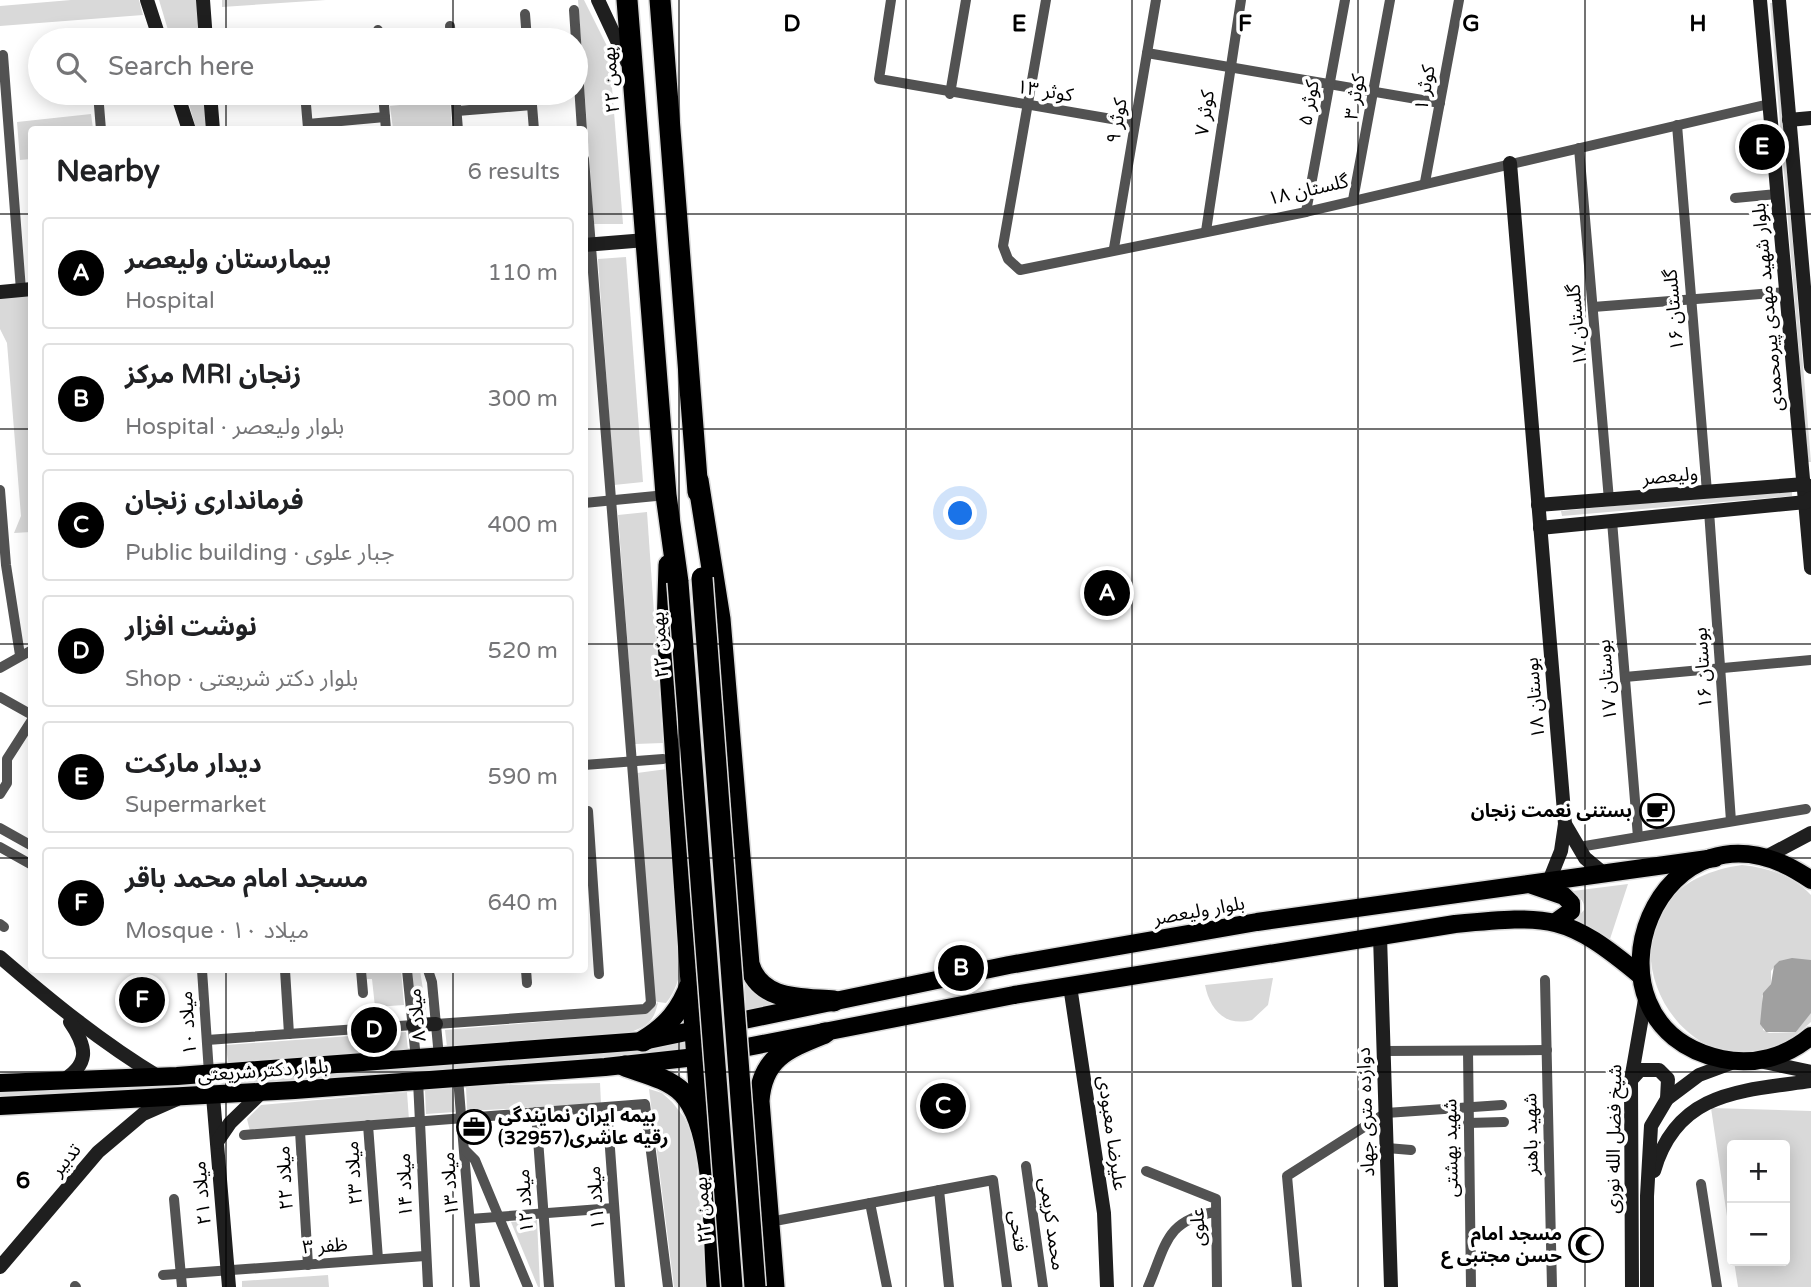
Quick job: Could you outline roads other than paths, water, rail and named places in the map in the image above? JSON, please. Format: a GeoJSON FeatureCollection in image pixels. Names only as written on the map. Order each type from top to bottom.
{"type":"FeatureCollection","features":[{"type":"Feature","properties":{"kind":"highway","name":"۲۲ بهمن"},"geometry":{"type":"LineString","coordinates":[[627,0],[666,495],[678,582],[732,1287]]}},
{"type":"Feature","properties":{"kind":"highway"},"geometry":{"type":"LineString","coordinates":[[660,0],[698,480],[702,578],[755,1287]]}},
{"type":"Feature","properties":{"kind":"highway"},"geometry":{"type":"LineString","coordinates":[[698,480],[720,619],[749,964],[753,977],[762,987],[788,997],[834,1001]]}},
{"type":"Feature","properties":{"kind":"highway"},"geometry":{"type":"LineString","coordinates":[[670,521],[667,627],[690,937],[694,1031],[717,1287]]}},
{"type":"Feature","properties":{"kind":"highway"},"geometry":{"type":"LineString","coordinates":[[690,937],[704,943],[719,944],[734,939],[746,930]]}},
{"type":"Feature","properties":{"kind":"highway"},"geometry":{"type":"LineString","coordinates":[[643,1041],[671,1021],[683,1004],[691,983]]}},
{"type":"Feature","properties":{"kind":"highway"},"geometry":{"type":"LineString","coordinates":[[774,1287],[762,1148],[760,1082],[779,1055],[825,1033]]}},
{"type":"Feature","properties":{"kind":"highway"},"geometry":{"type":"LineString","coordinates":[[625,1066],[669,1082],[682,1092],[702,1124]]}},
{"type":"Feature","properties":{"kind":"highway"},"geometry":{"type":"LineString","coordinates":[[707,1153],[723,1140],[733,1137],[754,1142],[762,1148]]}},
{"type":"Feature","properties":{"kind":"main road","name":"بلوار ولیعصر"},"geometry":{"type":"LineString","coordinates":[[694,1031],[1009,965],[1257,922],[1715,858],[1741,855],[1766,857]]}},
{"type":"Feature","properties":{"kind":"main road"},"geometry":{"type":"LineString","coordinates":[[1766,857],[1791,867],[1811,880]]}},
{"type":"Feature","properties":{"kind":"main road"},"geometry":{"type":"LineString","coordinates":[[1715,858],[1681,876],[1655,903],[1645,926],[1640,951],[1644,985],[1656,1014],[1680,1040],[1711,1057],[1734,1062],[1758,1061],[1781,1055],[1811,1036]]}},
{"type":"Feature","properties":{"kind":"main road"},"geometry":{"type":"LineString","coordinates":[[1526,883],[1564,896],[1571,903],[1571,911],[1557,921]]}},
{"type":"Feature","properties":{"kind":"main road"},"geometry":{"type":"LineString","coordinates":[[696,1057],[1014,995],[1380,936],[1508,919],[1557,921],[1586,933],[1644,985]]}},
{"type":"Feature","properties":{"kind":"main road"},"geometry":{"type":"LineString","coordinates":[[1009,965],[1014,995]]}},
{"type":"Feature","properties":{"kind":"main road","name":"بلوار دکتر شریعتی"},"geometry":{"type":"LineString","coordinates":[[0,1083],[60,1083],[416,1059],[643,1041],[694,1031]]}},
{"type":"Feature","properties":{"kind":"main road","name":"بلوار دکتر شریعتی"},"geometry":{"type":"LineString","coordinates":[[0,1106],[213,1096],[625,1066],[696,1057]]}},
{"type":"Feature","properties":{"kind":"street"},"geometry":{"type":"LineString","coordinates":[[146,0],[156,28]]}},
{"type":"Feature","properties":{"kind":"street"},"geometry":{"type":"LineString","coordinates":[[203,0],[205,28]]}},
{"type":"Feature","properties":{"kind":"street"},"geometry":{"type":"LineString","coordinates":[[598,0],[633,76]]}},
{"type":"Feature","properties":{"kind":"street","name":"کوثر ۱۳"},"geometry":{"type":"LineString","coordinates":[[891,0],[879,79],[950,94],[1135,123]]}},
{"type":"Feature","properties":{"kind":"street"},"geometry":{"type":"LineString","coordinates":[[950,94],[966,0]]}},
{"type":"Feature","properties":{"kind":"street"},"geometry":{"type":"LineString","coordinates":[[1028,106],[1046,0]]}},
{"type":"Feature","properties":{"kind":"street","name":"کوثر ۹"},"geometry":{"type":"LineString","coordinates":[[1114,248],[1156,0]]}},
{"type":"Feature","properties":{"kind":"street","name":"کوثر ۷"},"geometry":{"type":"LineString","coordinates":[[1206,231],[1241,0]]}},
{"type":"Feature","properties":{"kind":"street","name":"کوثر ۵"},"geometry":{"type":"LineString","coordinates":[[1306,212],[1345,0]]}},
{"type":"Feature","properties":{"kind":"street","name":"کوثر ۳"},"geometry":{"type":"LineString","coordinates":[[1353,200],[1390,0]]}},
{"type":"Feature","properties":{"kind":"street","name":"کوثر ۱"},"geometry":{"type":"LineString","coordinates":[[1425,182],[1459,0]]}},
{"type":"Feature","properties":{"kind":"street","name":"بلوار شهید مهدی پیرمحمدی"},"geometry":{"type":"LineString","coordinates":[[1760,0],[1786,292],[1808,485],[1811,568]]}},
{"type":"Feature","properties":{"kind":"street","name":"بلوار شهید مهدی پیرمحمدی"},"geometry":{"type":"LineString","coordinates":[[1779,0],[1808,305],[1811,367]]}},
{"type":"Feature","properties":{"kind":"street"},"geometry":{"type":"LineString","coordinates":[[574,10],[575,28]]}},
{"type":"Feature","properties":{"kind":"street"},"geometry":{"type":"LineString","coordinates":[[525,14],[526,28]]}},
{"type":"Feature","properties":{"kind":"street"},"geometry":{"type":"LineString","coordinates":[[1147,53],[1440,103]]}},
{"type":"Feature","properties":{"kind":"street"},"geometry":{"type":"LineString","coordinates":[[0,292],[26,290],[5,145],[4,55]]}},
{"type":"Feature","properties":{"kind":"street","name":"گلستان ۱۸"},"geometry":{"type":"LineString","coordinates":[[1028,106],[1003,246],[1008,259],[1020,270],[1114,248],[1306,212],[1425,182],[1769,104]]}},
{"type":"Feature","properties":{"kind":"street"},"geometry":{"type":"LineString","coordinates":[[99,105],[101,126]]}},
{"type":"Feature","properties":{"kind":"street"},"geometry":{"type":"LineString","coordinates":[[181,105],[189,126]]}},
{"type":"Feature","properties":{"kind":"street"},"geometry":{"type":"LineString","coordinates":[[211,105],[213,126]]}},
{"type":"Feature","properties":{"kind":"street"},"geometry":{"type":"LineString","coordinates":[[307,105],[308,126]]}},
{"type":"Feature","properties":{"kind":"street"},"geometry":{"type":"LineString","coordinates":[[384,105],[386,126]]}},
{"type":"Feature","properties":{"kind":"street"},"geometry":{"type":"LineString","coordinates":[[456,105],[458,126]]}},
{"type":"Feature","properties":{"kind":"street"},"geometry":{"type":"LineString","coordinates":[[457,111],[494,105]]}},
{"type":"Feature","properties":{"kind":"street"},"geometry":{"type":"LineString","coordinates":[[532,105],[534,126]]}},
{"type":"Feature","properties":{"kind":"street"},"geometry":{"type":"LineString","coordinates":[[580,105],[582,126]]}},
{"type":"Feature","properties":{"kind":"street"},"geometry":{"type":"LineString","coordinates":[[316,126],[385,117]]}},
{"type":"Feature","properties":{"kind":"street"},"geometry":{"type":"LineString","coordinates":[[1789,120],[1811,118]]}},
{"type":"Feature","properties":{"kind":"street","name":"گلستان ۱۶"},"geometry":{"type":"LineString","coordinates":[[1677,125],[1707,492]]}},
{"type":"Feature","properties":{"kind":"street","name":"گلستان ۱۷"},"geometry":{"type":"LineString","coordinates":[[1579,148],[1609,500]]}},
{"type":"Feature","properties":{"kind":"street"},"geometry":{"type":"LineString","coordinates":[[1510,163],[1538,505]]}},
{"type":"Feature","properties":{"kind":"street"},"geometry":{"type":"LineString","coordinates":[[1735,198],[1777,194]]}},
{"type":"Feature","properties":{"kind":"street"},"geometry":{"type":"LineString","coordinates":[[207,1040],[645,1009],[650,1003],[588,245],[646,240]]}},
{"type":"Feature","properties":{"kind":"street"},"geometry":{"type":"LineString","coordinates":[[1593,307],[1786,292]]}},
{"type":"Feature","properties":{"kind":"street","name":"ولیعصر"},"geometry":{"type":"LineString","coordinates":[[1538,505],[1808,485]]}},
{"type":"Feature","properties":{"kind":"street"},"geometry":{"type":"LineString","coordinates":[[0,490],[3,565],[20,655]]}},
{"type":"Feature","properties":{"kind":"street"},"geometry":{"type":"LineString","coordinates":[[588,503],[666,495]]}},
{"type":"Feature","properties":{"kind":"street","name":"ولیعصر"},"geometry":{"type":"LineString","coordinates":[[1540,527],[1808,500]]}},
{"type":"Feature","properties":{"kind":"street","name":"بوستان ۱۸"},"geometry":{"type":"LineString","coordinates":[[1538,505],[1565,824],[1585,858],[1603,873]]}},
{"type":"Feature","properties":{"kind":"street","name":"بوستان ۱۶"},"geometry":{"type":"LineString","coordinates":[[1709,511],[1731,821]]}},
{"type":"Feature","properties":{"kind":"street","name":"بوستان ۱۷"},"geometry":{"type":"LineString","coordinates":[[1612,521],[1638,837]]}},
{"type":"Feature","properties":{"kind":"street"},"geometry":{"type":"LineString","coordinates":[[0,668],[28,652]]}},
{"type":"Feature","properties":{"kind":"street"},"geometry":{"type":"LineString","coordinates":[[1625,677],[1811,660]]}},
{"type":"Feature","properties":{"kind":"street"},"geometry":{"type":"LineString","coordinates":[[0,697],[28,714]]}},
{"type":"Feature","properties":{"kind":"street"},"geometry":{"type":"LineString","coordinates":[[0,794],[7,783],[7,759],[28,724]]}},
{"type":"Feature","properties":{"kind":"street"},"geometry":{"type":"LineString","coordinates":[[588,765],[663,759]]}},
{"type":"Feature","properties":{"kind":"street"},"geometry":{"type":"LineString","coordinates":[[1579,847],[1806,809]]}},
{"type":"Feature","properties":{"kind":"street"},"geometry":{"type":"LineString","coordinates":[[1549,881],[1561,851],[1565,824]]}},
{"type":"Feature","properties":{"kind":"street"},"geometry":{"type":"LineString","coordinates":[[0,828],[28,843]]}},
{"type":"Feature","properties":{"kind":"street"},"geometry":{"type":"LineString","coordinates":[[1766,857],[1810,836]]}},
{"type":"Feature","properties":{"kind":"street"},"geometry":{"type":"LineString","coordinates":[[0,847],[28,863]]}},
{"type":"Feature","properties":{"kind":"street"},"geometry":{"type":"LineString","coordinates":[[588,852],[589,893],[599,974]]}},
{"type":"Feature","properties":{"kind":"street","name":"دوازده متری جهاد"},"geometry":{"type":"LineString","coordinates":[[1380,936],[1391,1287]]}},
{"type":"Feature","properties":{"kind":"street"},"geometry":{"type":"LineString","coordinates":[[0,957],[61,1010],[111,1048],[159,1077]]}},
{"type":"Feature","properties":{"kind":"street","name":"میلاد ۱۰"},"geometry":{"type":"LineString","coordinates":[[202,973],[209,1073]]}},
{"type":"Feature","properties":{"kind":"street"},"geometry":{"type":"LineString","coordinates":[[285,973],[289,1034]]}},
{"type":"Feature","properties":{"kind":"street"},"geometry":{"type":"LineString","coordinates":[[361,973],[363,993]]}},
{"type":"Feature","properties":{"kind":"street","name":"میلاد ۸"},"geometry":{"type":"LineString","coordinates":[[407,973],[416,1059]]}},
{"type":"Feature","properties":{"kind":"street","name":"میلاد ۸"},"geometry":{"type":"LineString","coordinates":[[429,973],[439,1057]]}},
{"type":"Feature","properties":{"kind":"street"},"geometry":{"type":"LineString","coordinates":[[526,973],[527,983]]}},
{"type":"Feature","properties":{"kind":"street","name":"شهید باهنر"},"geometry":{"type":"LineString","coordinates":[[1545,980],[1552,1287]]}},
{"type":"Feature","properties":{"kind":"street","name":"شیخ فضل الله نوری"},"geometry":{"type":"LineString","coordinates":[[1632,1287],[1631,1080],[1644,985]]}},
{"type":"Feature","properties":{"kind":"street","name":"علیرضا معبودی"},"geometry":{"type":"LineString","coordinates":[[1070,986],[1104,1213],[1107,1287]]}},
{"type":"Feature","properties":{"kind":"street"},"geometry":{"type":"LineString","coordinates":[[60,1083],[75,1070],[83,1052],[83,1042],[61,1010]]}},
{"type":"Feature","properties":{"kind":"street"},"geometry":{"type":"LineString","coordinates":[[1384,1051],[1547,1050]]}},
{"type":"Feature","properties":{"kind":"street","name":"شهید بهشتی"},"geometry":{"type":"LineString","coordinates":[[1468,1051],[1471,1287]]}},
{"type":"Feature","properties":{"kind":"street"},"geometry":{"type":"LineString","coordinates":[[1758,1061],[1811,1072]]}},
{"type":"Feature","properties":{"kind":"street","name":"شیخ فضل الله نوری"},"geometry":{"type":"LineString","coordinates":[[1647,1287],[1647,1196],[1651,1126],[1667,1099],[1699,1075],[1734,1062]]}},
{"type":"Feature","properties":{"kind":"street"},"geometry":{"type":"LineString","coordinates":[[1631,1080],[1640,1070],[1659,1070],[1668,1080],[1667,1099]]}},
{"type":"Feature","properties":{"kind":"street","name":"میلاد ۱۳"},"geometry":{"type":"LineString","coordinates":[[457,1078],[466,1151],[475,1287]]}},
{"type":"Feature","properties":{"kind":"street","name":"میلاد ۱۴"},"geometry":{"type":"LineString","coordinates":[[418,1081],[428,1287]]}},
{"type":"Feature","properties":{"kind":"street"},"geometry":{"type":"LineString","coordinates":[[1647,1196],[1666,1141],[1688,1114],[1713,1098],[1811,1081]]}},
{"type":"Feature","properties":{"kind":"street"},"geometry":{"type":"LineString","coordinates":[[217,1142],[230,1123],[262,1092]]}},
{"type":"Feature","properties":{"kind":"street","name":"میلاد ۲۱"},"geometry":{"type":"LineString","coordinates":[[213,1096],[229,1287]]}},
{"type":"Feature","properties":{"kind":"street","name":"تدبیر"},"geometry":{"type":"LineString","coordinates":[[0,1267],[98,1152],[121,1129],[143,1114],[178,1098]]}},
{"type":"Feature","properties":{"kind":"street"},"geometry":{"type":"LineString","coordinates":[[244,1135],[645,1104],[668,1287]]}},
{"type":"Feature","properties":{"kind":"street"},"geometry":{"type":"LineString","coordinates":[[1297,1287],[1287,1176],[1385,1113],[1503,1105]]}},
{"type":"Feature","properties":{"kind":"street","name":"میلاد ۱۱"},"geometry":{"type":"LineString","coordinates":[[607,1107],[620,1287]]}},
{"type":"Feature","properties":{"kind":"street","name":"میلاد ۱۲"},"geometry":{"type":"LineString","coordinates":[[537,1112],[549,1287]]}},
{"type":"Feature","properties":{"kind":"street"},"geometry":{"type":"LineString","coordinates":[[1468,1123],[1504,1122]]}},
{"type":"Feature","properties":{"kind":"street","name":"میلاد ۲۳"},"geometry":{"type":"LineString","coordinates":[[369,1125],[377,1259]]}},
{"type":"Feature","properties":{"kind":"street","name":"میلاد ۲۲"},"geometry":{"type":"LineString","coordinates":[[300,1131],[308,1265]]}},
{"type":"Feature","properties":{"kind":"street"},"geometry":{"type":"LineString","coordinates":[[1387,1148],[1411,1150]]}},
{"type":"Feature","properties":{"kind":"street","name":"میلاد ۱۲"},"geometry":{"type":"LineString","coordinates":[[466,1151],[475,1160],[501,1217],[528,1287]]}},
{"type":"Feature","properties":{"kind":"street","name":"محمد کریمی"},"geometry":{"type":"LineString","coordinates":[[1027,1166],[1044,1287]]}},
{"type":"Feature","properties":{"kind":"street","name":"علوی"},"geometry":{"type":"LineString","coordinates":[[1146,1171],[1216,1199],[1217,1287]]}},
{"type":"Feature","properties":{"kind":"street","name":"فتحی"},"geometry":{"type":"LineString","coordinates":[[939,1190],[993,1180],[1007,1287]]}},
{"type":"Feature","properties":{"kind":"street"},"geometry":{"type":"LineString","coordinates":[[1702,1184],[1717,1287]]}},
{"type":"Feature","properties":{"kind":"street"},"geometry":{"type":"LineString","coordinates":[[780,1220],[939,1190],[948,1287]]}},
{"type":"Feature","properties":{"kind":"street"},"geometry":{"type":"LineString","coordinates":[[174,1199],[182,1287]]}},
{"type":"Feature","properties":{"kind":"street"},"geometry":{"type":"LineString","coordinates":[[870,1203],[887,1287]]}},
{"type":"Feature","properties":{"kind":"street"},"geometry":{"type":"LineString","coordinates":[[471,1219],[614,1208]]}},
{"type":"Feature","properties":{"kind":"street"},"geometry":{"type":"LineString","coordinates":[[1148,1287],[1173,1228],[1194,1215],[1215,1212]]}},
{"type":"Feature","properties":{"kind":"street","name":"ظفر ۳"},"geometry":{"type":"LineString","coordinates":[[163,1275],[425,1256]]}},
{"type":"Feature","properties":{"kind":"place","name":"دیدار مارکت"},"geometry":{"type":"Point","coordinates":[1762,147]}},
{"type":"Feature","properties":{"kind":"place","name":"بیمارستان ولیعصر"},"geometry":{"type":"Point","coordinates":[1107,593]}},
{"type":"Feature","properties":{"kind":"place","name":"بستنی نعمت زنجان"},"geometry":{"type":"Point","coordinates":[1657,811]}},
{"type":"Feature","properties":{"kind":"place","name":"مرکز MRI زنجان"},"geometry":{"type":"Point","coordinates":[961,968]}},
{"type":"Feature","properties":{"kind":"place","name":"مسجد امام محمد باقر"},"geometry":{"type":"Point","coordinates":[142,1000]}},
{"type":"Feature","properties":{"kind":"place","name":"نوشت افزار"},"geometry":{"type":"Point","coordinates":[374,1030]}},
{"type":"Feature","properties":{"kind":"place","name":"فرمانداری زنجان"},"geometry":{"type":"Point","coordinates":[943,1106]}},
{"type":"Feature","properties":{"kind":"place","name":"بیمه ایران نمایندگی رقیه عاشری(32957)"},"geometry":{"type":"Point","coordinates":[474,1127]}},
{"type":"Feature","properties":{"kind":"place","name":"مسجد امام حسن مجتبی ع"},"geometry":{"type":"Point","coordinates":[1586,1245]}}]}
